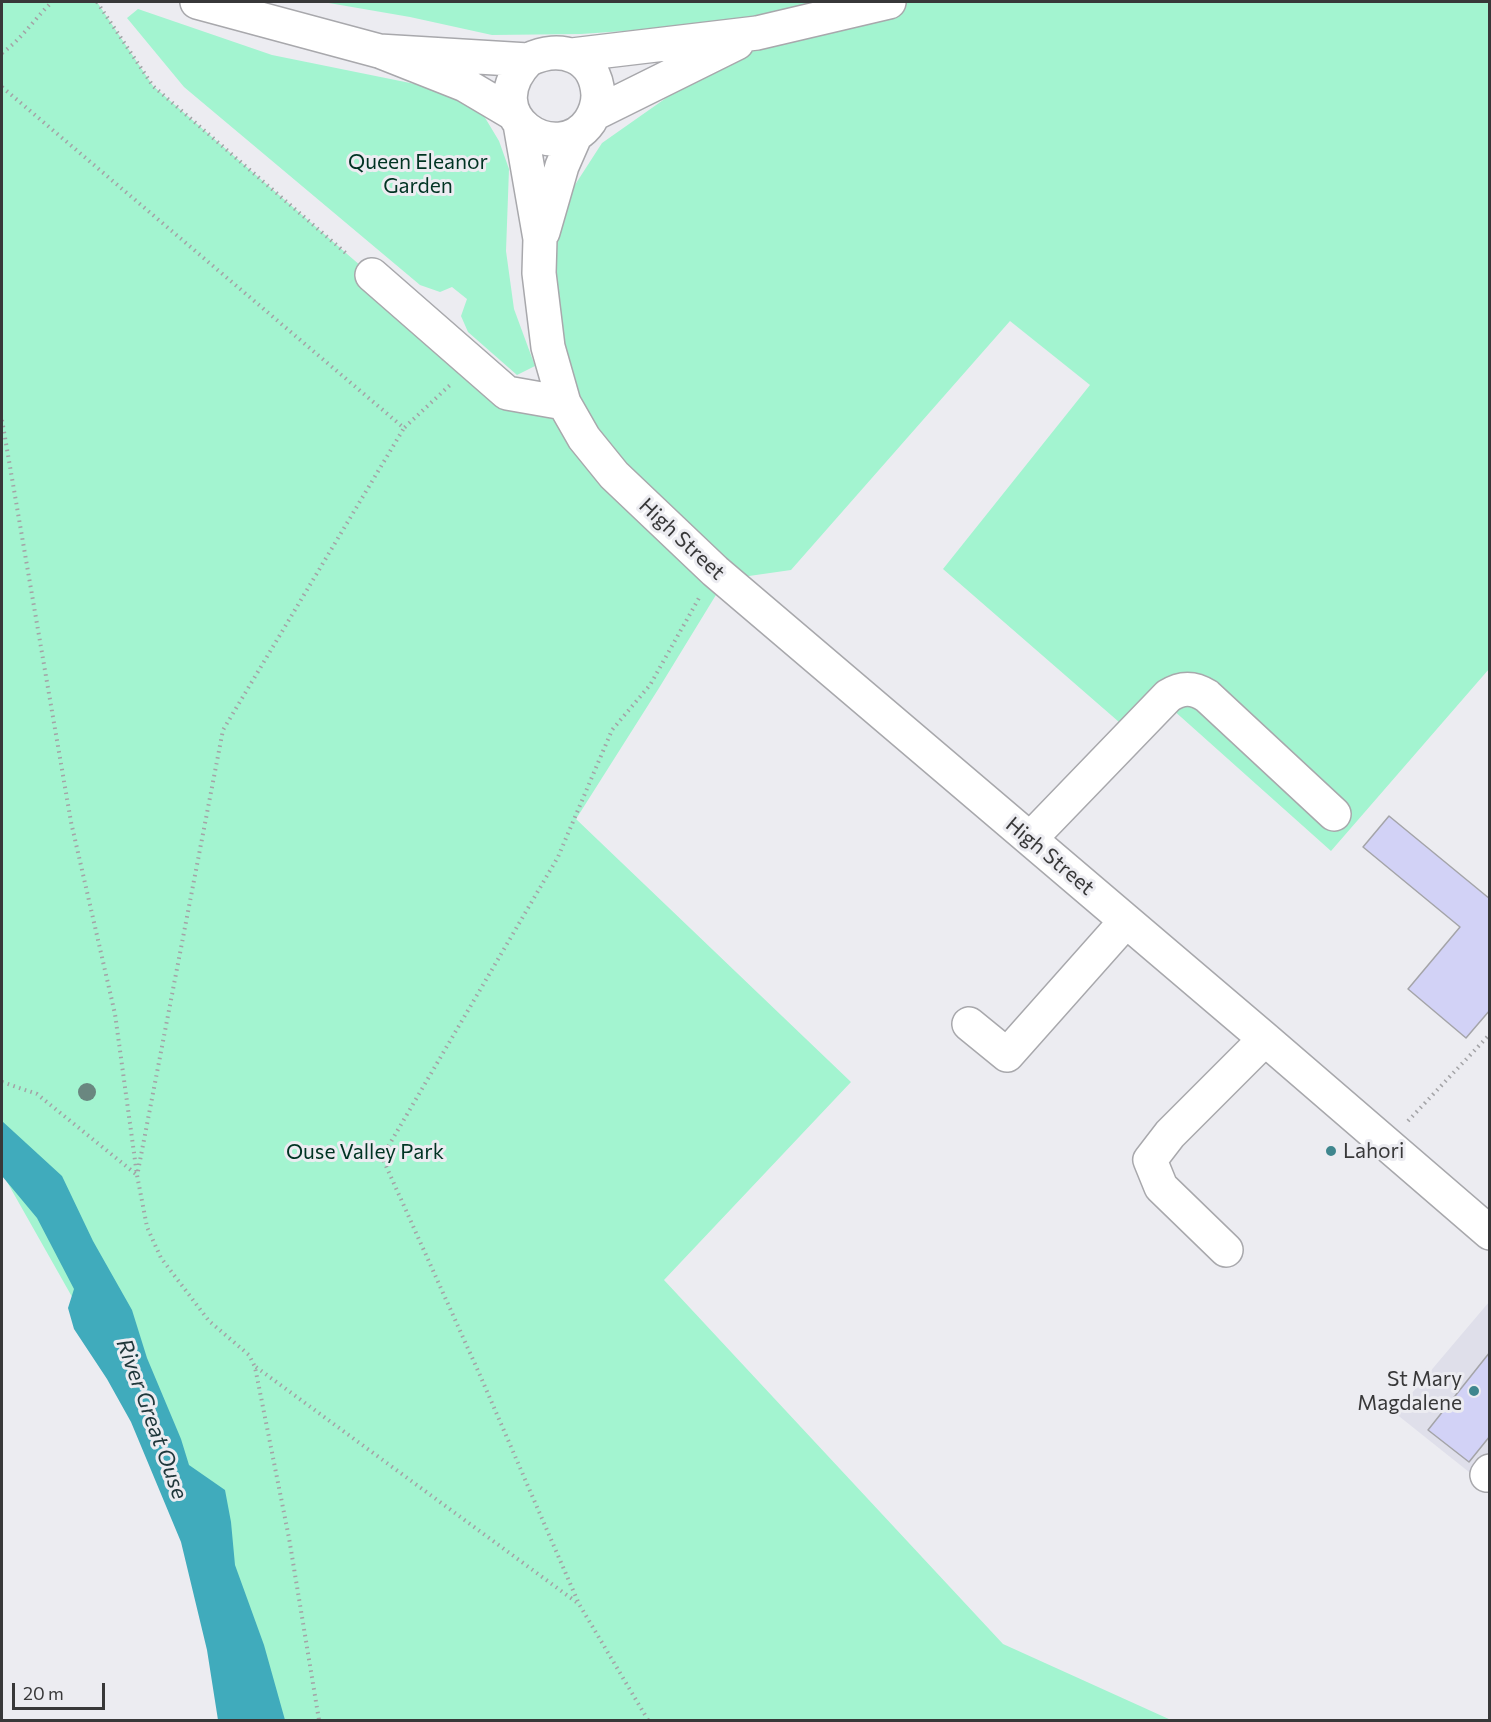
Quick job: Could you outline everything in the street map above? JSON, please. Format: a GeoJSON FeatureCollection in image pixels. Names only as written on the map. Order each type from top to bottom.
{"type":"FeatureCollection","features":[{"type":"Feature","properties":{"kind":"street"},"geometry":{"type":"LineString","coordinates":[[197,2],[379,51],[465,85],[517,119],[535,135],[563,139],[585,124],[757,33]]}},
{"type":"Feature","properties":{"kind":"street"},"geometry":{"type":"LineString","coordinates":[[540,239],[517,119],[510,100],[511,84],[517,71],[528,60],[542,53],[557,52],[572,55],[757,33],[889,2]]}},
{"type":"Feature","properties":{"kind":"street"},"geometry":{"type":"LineString","coordinates":[[379,51],[528,60]]}},
{"type":"Feature","properties":{"kind":"street"},"geometry":{"type":"LineString","coordinates":[[540,239],[562,165],[598,100],[597,86],[588,68],[572,55]]}},
{"type":"Feature","properties":{"kind":"street","name":"High Street"},"geometry":{"type":"LineString","coordinates":[[540,239],[539,273],[548,347],[564,403],[584,438],[614,475],[715,570],[1490,1233]]}},
{"type":"Feature","properties":{"kind":"street"},"geometry":{"type":"LineString","coordinates":[[372,275],[507,393],[564,403]]}},
{"type":"Feature","properties":{"kind":"street"},"geometry":{"type":"LineString","coordinates":[[1030,839],[1168,696],[1178,690],[1188,688],[1207,696],[1334,814]]}},
{"type":"Feature","properties":{"kind":"street"},"geometry":{"type":"LineString","coordinates":[[969,1024],[1007,1055],[1126,921]]}},
{"type":"Feature","properties":{"kind":"street"},"geometry":{"type":"LineString","coordinates":[[1226,1250],[1161,1187],[1150,1160],[1170,1134],[1265,1039]]}},
{"type":"Feature","properties":{"kind":"path"},"geometry":{"type":"LineString","coordinates":[[2,53],[16,43],[36,17],[52,2]]}},
{"type":"Feature","properties":{"kind":"path"},"geometry":{"type":"LineString","coordinates":[[97,2],[153,86],[372,275]]}},
{"type":"Feature","properties":{"kind":"path"},"geometry":{"type":"LineString","coordinates":[[2,87],[404,428]]}},
{"type":"Feature","properties":{"kind":"path"},"geometry":{"type":"LineString","coordinates":[[137,1175],[223,730],[404,428],[472,363]]}},
{"type":"Feature","properties":{"kind":"path"},"geometry":{"type":"LineString","coordinates":[[2,420],[71,822],[115,1014],[137,1175],[147,1227],[160,1258],[209,1321],[249,1355],[255,1367],[289,1538],[319,1720]]}},
{"type":"Feature","properties":{"kind":"path"},"geometry":{"type":"LineString","coordinates":[[648,1720],[579,1604],[382,1157],[558,857],[612,730],[650,685],[715,570]]}},
{"type":"Feature","properties":{"kind":"path"},"geometry":{"type":"LineString","coordinates":[[1387,1144],[1490,1034]]}},
{"type":"Feature","properties":{"kind":"path"},"geometry":{"type":"LineString","coordinates":[[2,1082],[38,1094],[137,1175]]}},
{"type":"Feature","properties":{"kind":"path"},"geometry":{"type":"LineString","coordinates":[[255,1367],[579,1604]]}},
{"type":"Feature","properties":{"kind":"shaded area"},"geometry":{"type":"Polygon","coordinates":[[[1489,1302],[1489,1488],[1395,1413],[1489,1302]]]}},
{"type":"Feature","properties":{"kind":"green space","name":"Ouse Valley Park"},"geometry":{"type":"Polygon","coordinates":[[[2,2],[97,2],[153,86],[458,350],[563,403],[540,239],[602,143],[686,84],[813,18],[581,34],[492,35],[410,17],[323,2],[1489,2],[1489,669],[1331,851],[1153,692],[1119,722],[943,569],[1090,385],[1010,321],[791,570],[735,578],[719,590],[576,819],[851,1082],[664,1280],[1003,1644],[1171,1720],[226,1720],[188,1502],[2,1173],[2,2]]]}},
{"type":"Feature","properties":{"kind":"green space","name":"Queen Eleanor Garden"},"geometry":{"type":"Polygon","coordinates":[[[138,9],[272,55],[420,85],[455,97],[484,116],[499,141],[509,169],[506,251],[514,309],[535,366],[517,375],[468,332],[461,316],[467,299],[452,287],[440,292],[420,285],[184,87],[127,18],[138,9]]]}},
{"type":"Feature","properties":{"kind":"water","name":"River Great Ouse"},"geometry":{"type":"Polygon","coordinates":[[[2,1121],[62,1176],[93,1241],[132,1310],[147,1358],[181,1439],[189,1465],[225,1490],[235,1565],[264,1645],[285,1720],[218,1720],[207,1650],[181,1542],[131,1422],[107,1379],[74,1329],[68,1308],[74,1289],[37,1218],[2,1176],[2,1121]]]}},
{"type":"Feature","properties":{"kind":"building"},"geometry":{"type":"Polygon","coordinates":[[[1389,816],[1490,899],[1490,1010],[1466,1038],[1408,989],[1460,927],[1363,847],[1389,816]]]}},
{"type":"Feature","properties":{"kind":"building","name":"St Mary Magdalene"},"geometry":{"type":"Polygon","coordinates":[[[1490,1352],[1490,1436],[1469,1462],[1428,1430],[1490,1352]]]}},
{"type":"Feature","properties":{"kind":"place","name":"Lahori"},"geometry":{"type":"Point","coordinates":[1331,1151]}},
{"type":"Feature","properties":{"kind":"place","name":"St Mary Magdalene"},"geometry":{"type":"Point","coordinates":[1474,1391]}}]}
